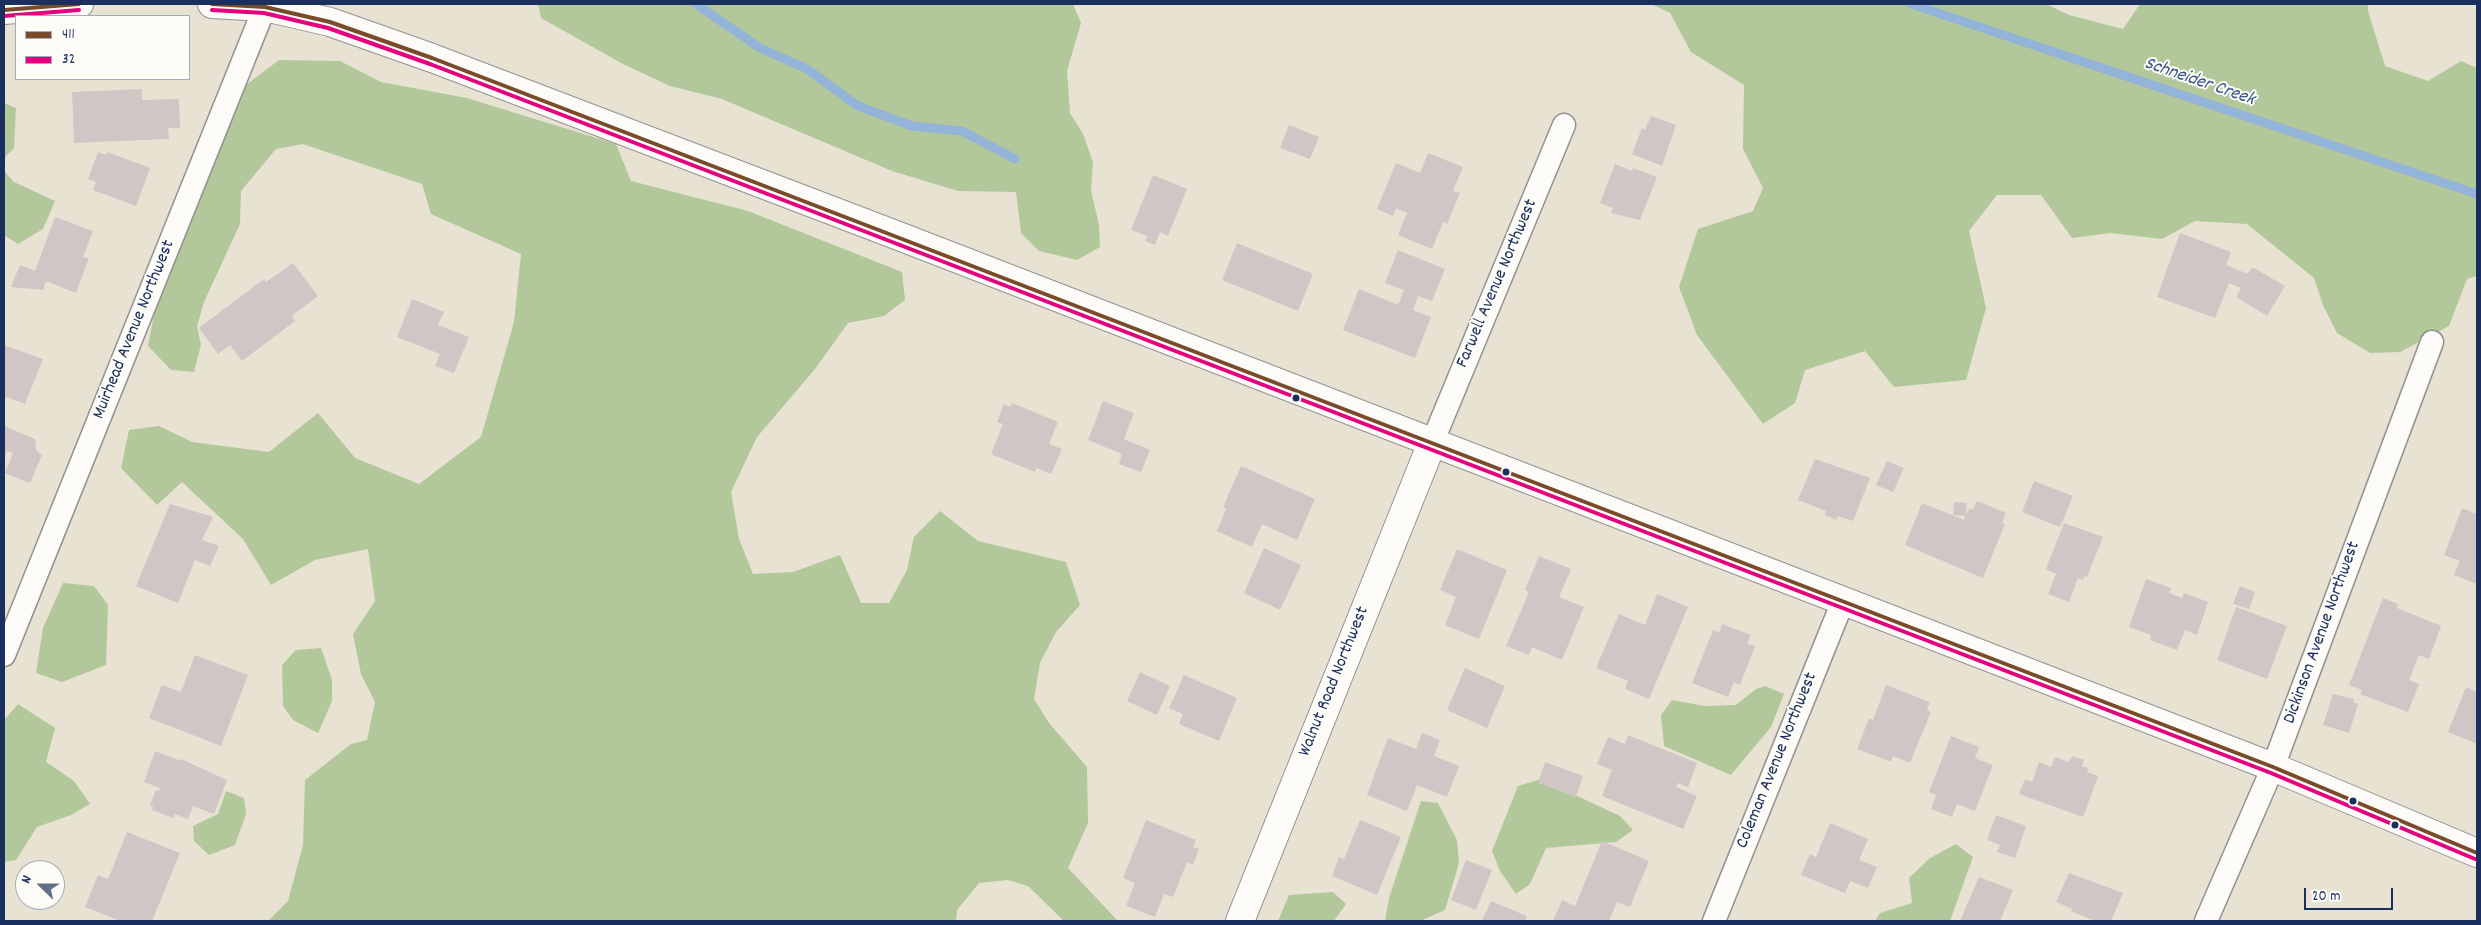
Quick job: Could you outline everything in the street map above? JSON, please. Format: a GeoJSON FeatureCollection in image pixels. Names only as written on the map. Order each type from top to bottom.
{"type":"FeatureCollection","features":[{"type":"Feature","properties":{"kind":"street"},"geometry":{"type":"LineString","coordinates":[[4,10],[79,4]]}},
{"type":"Feature","properties":{"kind":"street"},"geometry":{"type":"LineString","coordinates":[[212,4],[265,5],[330,22],[441,62],[896,235],[2273,767],[2477,853]]}},
{"type":"Feature","properties":{"kind":"street","name":"Muirhead Avenue Northwest"},"geometry":{"type":"LineString","coordinates":[[4,655],[265,5]]}},
{"type":"Feature","properties":{"kind":"street","name":"Farwell Avenue Northwest"},"geometry":{"type":"LineString","coordinates":[[1432,443],[1564,125]]}},
{"type":"Feature","properties":{"kind":"street","name":"Dickinson Avenue Northwest"},"geometry":{"type":"LineString","coordinates":[[2206,921],[2273,767],[2432,342]]}},
{"type":"Feature","properties":{"kind":"street","name":"Walnut Road Northwest"},"geometry":{"type":"LineString","coordinates":[[1240,921],[1432,443]]}},
{"type":"Feature","properties":{"kind":"street","name":"Coleman Avenue Northwest"},"geometry":{"type":"LineString","coordinates":[[1714,921],[1843,601]]}},
{"type":"Feature","properties":{"kind":"green space"},"geometry":{"type":"Polygon","coordinates":[[[538,4],[1073,4],[1081,23],[1067,71],[1070,113],[1083,134],[1093,162],[1091,190],[1099,225],[1100,247],[1077,260],[1039,251],[1021,233],[1016,192],[958,191],[892,171],[722,99],[670,86],[623,64],[541,18],[538,4]]]}},
{"type":"Feature","properties":{"kind":"green space"},"geometry":{"type":"Polygon","coordinates":[[[1651,4],[2046,4],[2069,15],[2123,29],[2140,4],[2368,4],[2368,11],[2385,66],[2428,81],[2461,61],[2477,68],[2477,276],[2467,279],[2449,326],[2400,352],[2370,353],[2337,333],[2323,305],[2314,278],[2247,224],[2195,221],[2162,239],[2111,233],[2072,238],[2041,195],[1997,195],[1969,231],[1986,308],[1966,380],[1894,387],[1865,351],[1805,370],[1795,403],[1763,424],[1697,335],[1679,287],[1698,229],[1753,211],[1763,188],[1743,149],[1744,85],[1691,52],[1670,13],[1651,4]]]}},
{"type":"Feature","properties":{"kind":"green space"},"geometry":{"type":"Polygon","coordinates":[[[279,60],[340,61],[381,82],[467,98],[616,144],[631,181],[748,211],[902,272],[905,300],[884,316],[848,323],[815,369],[757,437],[731,492],[739,539],[753,574],[793,572],[840,555],[861,603],[889,603],[907,570],[914,537],[940,511],[978,541],[1066,562],[1080,605],[1056,632],[1040,663],[1034,699],[1049,723],[1087,767],[1088,823],[1068,868],[1118,921],[1064,921],[1028,886],[1008,880],[979,883],[957,910],[956,921],[268,921],[288,901],[303,845],[305,780],[351,744],[367,740],[375,702],[361,674],[353,634],[375,601],[368,549],[315,560],[271,585],[243,539],[182,482],[157,505],[121,468],[129,430],[159,426],[192,442],[269,452],[318,413],[355,458],[419,484],[481,437],[514,322],[521,254],[431,214],[422,184],[303,144],[276,149],[241,191],[240,224],[204,302],[197,326],[201,345],[194,372],[171,370],[148,346],[155,309],[239,90],[279,60]]]}},
{"type":"Feature","properties":{"kind":"green space"},"geometry":{"type":"Polygon","coordinates":[[[4,103],[16,108],[14,148],[4,158],[4,103]]]}},
{"type":"Feature","properties":{"kind":"green space"},"geometry":{"type":"Polygon","coordinates":[[[4,171],[14,182],[55,201],[43,229],[18,244],[4,235],[4,171]]]}},
{"type":"Feature","properties":{"kind":"green space"},"geometry":{"type":"Polygon","coordinates":[[[63,583],[94,586],[108,605],[106,665],[62,682],[36,673],[43,628],[63,583]]]}},
{"type":"Feature","properties":{"kind":"green space"},"geometry":{"type":"Polygon","coordinates":[[[321,648],[332,680],[332,701],[318,733],[293,720],[283,706],[282,665],[296,650],[321,648]]]}},
{"type":"Feature","properties":{"kind":"green space"},"geometry":{"type":"Polygon","coordinates":[[[1765,686],[1784,694],[1771,727],[1731,775],[1664,746],[1661,715],[1672,700],[1705,706],[1736,705],[1756,689],[1765,686]]]}},
{"type":"Feature","properties":{"kind":"green space"},"geometry":{"type":"Polygon","coordinates":[[[18,704],[55,728],[46,762],[74,781],[90,804],[71,815],[37,827],[16,860],[4,862],[4,720],[18,704]]]}},
{"type":"Feature","properties":{"kind":"green space"},"geometry":{"type":"Polygon","coordinates":[[[1541,779],[1620,816],[1633,830],[1616,842],[1546,848],[1530,884],[1516,894],[1500,871],[1492,851],[1518,786],[1541,779]]]}},
{"type":"Feature","properties":{"kind":"green space"},"geometry":{"type":"Polygon","coordinates":[[[226,791],[244,798],[246,814],[235,845],[209,855],[194,841],[193,826],[218,814],[226,791]]]}},
{"type":"Feature","properties":{"kind":"green space"},"geometry":{"type":"Polygon","coordinates":[[[1421,801],[1438,803],[1457,840],[1459,863],[1445,910],[1420,921],[1385,921],[1389,898],[1421,801]]]}},
{"type":"Feature","properties":{"kind":"green space"},"geometry":{"type":"Polygon","coordinates":[[[1956,844],[1973,857],[1950,921],[1875,921],[1880,913],[1912,903],[1909,878],[1930,858],[1956,844]]]}},
{"type":"Feature","properties":{"kind":"green space"},"geometry":{"type":"Polygon","coordinates":[[[1333,892],[1346,904],[1334,921],[1278,921],[1289,895],[1333,892]]]}},
{"type":"Feature","properties":{"kind":"building"},"geometry":{"type":"Polygon","coordinates":[[[142,89],[142,100],[179,99],[180,128],[168,128],[169,139],[74,143],[72,92],[142,89]]]}},
{"type":"Feature","properties":{"kind":"building"},"geometry":{"type":"Polygon","coordinates":[[[1651,116],[1676,125],[1662,166],[1632,154],[1642,128],[1645,130],[1651,116]]]}},
{"type":"Feature","properties":{"kind":"building"},"geometry":{"type":"Polygon","coordinates":[[[1289,125],[1319,137],[1310,159],[1280,148],[1289,125]]]}},
{"type":"Feature","properties":{"kind":"building"},"geometry":{"type":"Polygon","coordinates":[[[98,152],[106,155],[107,152],[150,168],[136,206],[93,190],[96,182],[88,179],[98,152]]]}},
{"type":"Feature","properties":{"kind":"building"},"geometry":{"type":"Polygon","coordinates":[[[1428,153],[1463,167],[1453,191],[1460,193],[1447,224],[1443,222],[1432,249],[1398,235],[1407,213],[1396,208],[1393,216],[1377,209],[1396,163],[1420,173],[1428,153]]]}},
{"type":"Feature","properties":{"kind":"building"},"geometry":{"type":"Polygon","coordinates":[[[1615,164],[1632,171],[1633,168],[1657,177],[1640,220],[1611,213],[1613,208],[1600,203],[1615,164]]]}},
{"type":"Feature","properties":{"kind":"building"},"geometry":{"type":"Polygon","coordinates":[[[1153,175],[1187,189],[1168,236],[1160,232],[1155,245],[1145,241],[1147,236],[1131,230],[1153,175]]]}},
{"type":"Feature","properties":{"kind":"building"},"geometry":{"type":"Polygon","coordinates":[[[55,217],[93,231],[83,257],[89,258],[76,293],[46,281],[43,290],[11,287],[20,265],[35,271],[55,217]]]}},
{"type":"Feature","properties":{"kind":"building"},"geometry":{"type":"Polygon","coordinates":[[[2180,233],[2231,252],[2226,265],[2248,274],[2252,267],[2285,286],[2267,316],[2236,297],[2241,288],[2229,283],[2215,318],[2157,297],[2180,233]]]}},
{"type":"Feature","properties":{"kind":"building"},"geometry":{"type":"Polygon","coordinates":[[[1237,243],[1313,274],[1298,311],[1222,280],[1237,243]]]}},
{"type":"Feature","properties":{"kind":"building"},"geometry":{"type":"Polygon","coordinates":[[[1398,250],[1445,269],[1432,301],[1418,296],[1413,310],[1431,317],[1415,358],[1343,330],[1359,289],[1398,305],[1404,290],[1385,283],[1398,250]]]}},
{"type":"Feature","properties":{"kind":"building"},"geometry":{"type":"Polygon","coordinates":[[[293,263],[318,296],[292,316],[295,321],[242,361],[230,345],[218,354],[199,328],[264,279],[266,282],[293,263]]]}},
{"type":"Feature","properties":{"kind":"building"},"geometry":{"type":"Polygon","coordinates":[[[412,299],[444,312],[438,325],[469,337],[454,373],[435,366],[440,354],[397,337],[412,299]]]}},
{"type":"Feature","properties":{"kind":"building"},"geometry":{"type":"Polygon","coordinates":[[[4,345],[43,359],[25,404],[4,396],[4,345]]]}},
{"type":"Feature","properties":{"kind":"building"},"geometry":{"type":"Polygon","coordinates":[[[1103,401],[1134,413],[1124,439],[1150,450],[1141,472],[1119,464],[1122,454],[1088,440],[1103,401]]]}},
{"type":"Feature","properties":{"kind":"building"},"geometry":{"type":"Polygon","coordinates":[[[1012,403],[1058,422],[1049,444],[1062,449],[1051,474],[1036,468],[1035,472],[991,454],[1003,424],[997,422],[1004,404],[1010,407],[1012,403]]]}},
{"type":"Feature","properties":{"kind":"building"},"geometry":{"type":"Polygon","coordinates":[[[4,426],[35,439],[36,450],[42,455],[30,483],[5,473],[13,453],[7,451],[4,458],[4,426]]]}},
{"type":"Feature","properties":{"kind":"building"},"geometry":{"type":"Polygon","coordinates":[[[1815,459],[1870,478],[1853,521],[1838,516],[1836,520],[1825,515],[1826,511],[1798,500],[1815,459]]]}},
{"type":"Feature","properties":{"kind":"building"},"geometry":{"type":"Polygon","coordinates":[[[1887,461],[1904,468],[1893,492],[1876,485],[1887,461]]]}},
{"type":"Feature","properties":{"kind":"building"},"geometry":{"type":"Polygon","coordinates":[[[1241,466],[1315,499],[1297,540],[1262,524],[1252,547],[1217,531],[1226,509],[1223,507],[1241,466]]]}},
{"type":"Feature","properties":{"kind":"building"},"geometry":{"type":"Polygon","coordinates":[[[2034,481],[2073,496],[2060,527],[2022,512],[2034,481]]]}},
{"type":"Feature","properties":{"kind":"building"},"geometry":{"type":"Polygon","coordinates":[[[1977,501],[2006,513],[2002,523],[2005,524],[1983,578],[1905,545],[1922,503],[1964,520],[1965,516],[1953,515],[1954,502],[1967,503],[1966,515],[1970,508],[1973,510],[1977,501]]]}},
{"type":"Feature","properties":{"kind":"building"},"geometry":{"type":"Polygon","coordinates":[[[170,504],[213,517],[202,540],[219,546],[210,566],[195,560],[178,603],[136,586],[170,504]]]}},
{"type":"Feature","properties":{"kind":"building"},"geometry":{"type":"Polygon","coordinates":[[[2462,508],[2477,514],[2477,584],[2454,575],[2460,561],[2444,555],[2462,508]]]}},
{"type":"Feature","properties":{"kind":"building"},"geometry":{"type":"Polygon","coordinates":[[[2064,523],[2103,537],[2087,577],[2084,576],[2083,580],[2078,578],[2069,602],[2048,594],[2056,574],[2046,569],[2064,523]]]}},
{"type":"Feature","properties":{"kind":"building"},"geometry":{"type":"Polygon","coordinates":[[[1264,548],[1301,565],[1280,610],[1244,593],[1264,548]]]}},
{"type":"Feature","properties":{"kind":"building"},"geometry":{"type":"Polygon","coordinates":[[[1457,549],[1507,570],[1479,639],[1445,625],[1456,597],[1440,590],[1457,549]]]}},
{"type":"Feature","properties":{"kind":"building"},"geometry":{"type":"Polygon","coordinates":[[[1539,556],[1571,569],[1559,597],[1584,607],[1562,660],[1532,647],[1529,655],[1506,646],[1529,592],[1525,590],[1539,556]]]}},
{"type":"Feature","properties":{"kind":"building"},"geometry":{"type":"Polygon","coordinates":[[[2146,579],[2171,588],[2169,593],[2182,598],[2184,593],[2208,602],[2197,635],[2185,630],[2177,650],[2150,640],[2151,635],[2129,627],[2146,579]]]}},
{"type":"Feature","properties":{"kind":"building"},"geometry":{"type":"Polygon","coordinates":[[[2240,586],[2255,592],[2249,609],[2233,604],[2240,586]]]}},
{"type":"Feature","properties":{"kind":"building"},"geometry":{"type":"Polygon","coordinates":[[[1657,594],[1688,607],[1649,699],[1625,689],[1628,681],[1596,668],[1619,614],[1645,625],[1657,594]]]}},
{"type":"Feature","properties":{"kind":"building"},"geometry":{"type":"Polygon","coordinates":[[[2383,598],[2398,604],[2397,608],[2441,626],[2429,659],[2419,655],[2409,680],[2419,684],[2408,712],[2360,694],[2362,690],[2349,685],[2383,598]]]}},
{"type":"Feature","properties":{"kind":"building"},"geometry":{"type":"Polygon","coordinates":[[[2236,607],[2287,626],[2267,679],[2217,660],[2236,607]]]}},
{"type":"Feature","properties":{"kind":"building"},"geometry":{"type":"Polygon","coordinates":[[[1722,624],[1751,635],[1747,644],[1755,646],[1740,685],[1734,682],[1728,697],[1692,683],[1713,630],[1719,633],[1722,624]]]}},
{"type":"Feature","properties":{"kind":"building"},"geometry":{"type":"Polygon","coordinates":[[[195,655],[248,675],[221,746],[149,718],[162,685],[181,692],[195,655]]]}},
{"type":"Feature","properties":{"kind":"building"},"geometry":{"type":"Polygon","coordinates":[[[1465,668],[1505,686],[1487,728],[1447,710],[1465,668]]]}},
{"type":"Feature","properties":{"kind":"building"},"geometry":{"type":"Polygon","coordinates":[[[1140,672],[1170,686],[1157,715],[1127,701],[1140,672]]]}},
{"type":"Feature","properties":{"kind":"building"},"geometry":{"type":"Polygon","coordinates":[[[1184,675],[1237,698],[1219,741],[1179,724],[1183,714],[1169,708],[1184,675]]]}},
{"type":"Feature","properties":{"kind":"building"},"geometry":{"type":"Polygon","coordinates":[[[1886,685],[1930,702],[1927,710],[1931,712],[1910,763],[1893,756],[1891,762],[1857,749],[1869,718],[1873,720],[1886,685]]]}},
{"type":"Feature","properties":{"kind":"building"},"geometry":{"type":"Polygon","coordinates":[[[2466,687],[2477,692],[2477,744],[2448,732],[2466,687]]]}},
{"type":"Feature","properties":{"kind":"building"},"geometry":{"type":"Polygon","coordinates":[[[2333,694],[2354,699],[2353,702],[2358,704],[2349,733],[2323,725],[2333,694]]]}},
{"type":"Feature","properties":{"kind":"building"},"geometry":{"type":"Polygon","coordinates":[[[1422,733],[1440,740],[1434,756],[1459,766],[1447,797],[1417,785],[1407,811],[1367,795],[1388,738],[1416,749],[1422,733]]]}},
{"type":"Feature","properties":{"kind":"building"},"geometry":{"type":"Polygon","coordinates":[[[1628,735],[1697,763],[1688,787],[1678,783],[1676,787],[1697,796],[1683,829],[1602,796],[1612,770],[1597,764],[1608,737],[1625,744],[1628,735]]]}},
{"type":"Feature","properties":{"kind":"building"},"geometry":{"type":"Polygon","coordinates":[[[1951,736],[1979,747],[1975,758],[1993,765],[1975,811],[1957,804],[1952,817],[1931,809],[1936,795],[1929,792],[1951,736]]]}},
{"type":"Feature","properties":{"kind":"building"},"geometry":{"type":"Polygon","coordinates":[[[155,751],[181,761],[181,759],[227,780],[214,814],[193,806],[188,819],[175,814],[173,818],[152,810],[153,806],[150,805],[156,790],[159,791],[160,788],[144,782],[155,751]]]}},
{"type":"Feature","properties":{"kind":"building"},"geometry":{"type":"Polygon","coordinates":[[[2073,756],[2084,760],[2082,766],[2088,768],[2087,772],[2098,776],[2083,817],[2019,794],[2025,779],[2032,782],[2039,762],[2051,767],[2055,757],[2068,762],[2073,756]]]}},
{"type":"Feature","properties":{"kind":"building"},"geometry":{"type":"Polygon","coordinates":[[[1545,762],[1583,776],[1576,797],[1538,783],[1545,762]]]}},
{"type":"Feature","properties":{"kind":"building"},"geometry":{"type":"Polygon","coordinates":[[[1996,815],[2026,826],[2015,858],[1997,852],[2000,845],[1987,840],[1996,815]]]}},
{"type":"Feature","properties":{"kind":"building"},"geometry":{"type":"Polygon","coordinates":[[[1146,820],[1196,840],[1193,847],[1199,849],[1193,865],[1187,862],[1173,897],[1164,894],[1155,917],[1126,906],[1135,883],[1123,878],[1146,820]]]}},
{"type":"Feature","properties":{"kind":"building"},"geometry":{"type":"Polygon","coordinates":[[[1360,820],[1401,837],[1377,895],[1332,876],[1339,857],[1344,859],[1360,820]]]}},
{"type":"Feature","properties":{"kind":"building"},"geometry":{"type":"Polygon","coordinates":[[[1830,823],[1868,839],[1859,860],[1877,867],[1868,888],[1850,881],[1845,893],[1801,875],[1810,854],[1816,857],[1830,823]]]}},
{"type":"Feature","properties":{"kind":"building"},"geometry":{"type":"Polygon","coordinates":[[[127,832],[180,853],[152,921],[120,921],[85,907],[98,875],[108,879],[127,832]]]}},
{"type":"Feature","properties":{"kind":"building"},"geometry":{"type":"Polygon","coordinates":[[[1602,841],[1649,861],[1630,907],[1617,902],[1609,921],[1553,921],[1562,900],[1575,906],[1602,841]]]}},
{"type":"Feature","properties":{"kind":"building"},"geometry":{"type":"Polygon","coordinates":[[[1466,860],[1492,870],[1476,910],[1451,900],[1466,860]]]}},
{"type":"Feature","properties":{"kind":"building"},"geometry":{"type":"Polygon","coordinates":[[[2069,873],[2123,893],[2111,921],[2095,921],[2071,911],[2072,909],[2056,902],[2069,873]]]}},
{"type":"Feature","properties":{"kind":"building"},"geometry":{"type":"Polygon","coordinates":[[[1979,877],[2013,890],[2000,921],[1960,921],[1979,877]]]}},
{"type":"Feature","properties":{"kind":"building"},"geometry":{"type":"Polygon","coordinates":[[[1491,901],[1527,916],[1525,921],[1482,921],[1491,901]]]}},
{"type":"Feature","properties":{"kind":"waterway"},"geometry":{"type":"LineString","coordinates":[[696,4],[760,48],[807,69],[858,106],[912,126],[962,131],[1015,159]]}},
{"type":"Feature","properties":{"kind":"waterway","name":"Schneider Creek"},"geometry":{"type":"LineString","coordinates":[[1911,4],[2477,194]]}},
{"type":"Feature","properties":{"kind":"transit line","name":"411"},"geometry":{"type":"LineString","coordinates":[[4,10],[79,4]]}},
{"type":"Feature","properties":{"kind":"transit line","name":"411"},"geometry":{"type":"LineString","coordinates":[[212,4],[265,7],[330,22],[432,58],[2273,767],[2477,853]]}},
{"type":"Feature","properties":{"kind":"transit line","name":"32"},"geometry":{"type":"LineString","coordinates":[[16,15],[79,10]]}},
{"type":"Feature","properties":{"kind":"transit line","name":"32"},"geometry":{"type":"LineString","coordinates":[[212,10],[264,13],[328,28],[430,64],[2271,773],[2475,859]]}},
{"type":"Feature","properties":{"kind":"transit line","name":"32"},"geometry":{"type":"LineString","coordinates":[[4,16],[15,15]]}}]}
